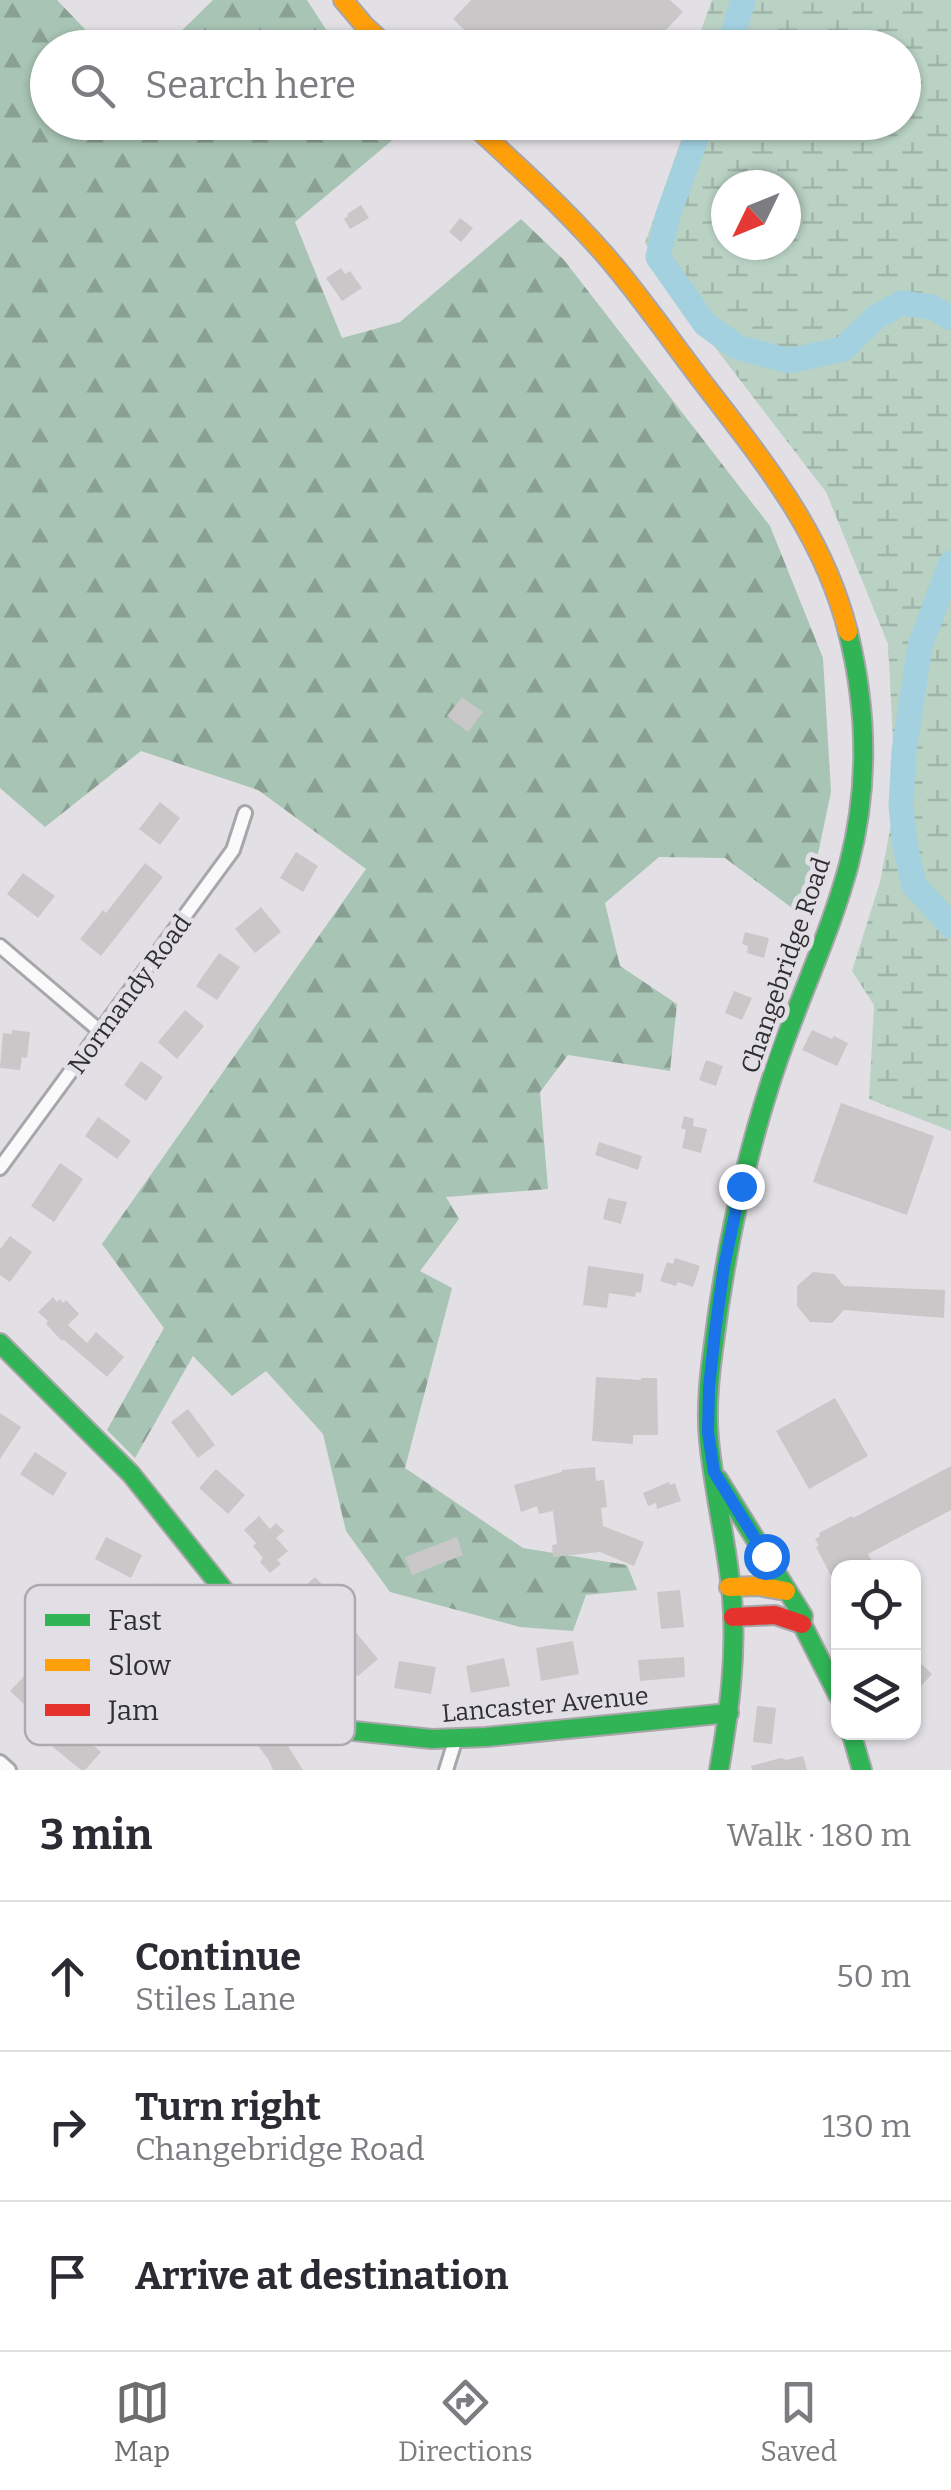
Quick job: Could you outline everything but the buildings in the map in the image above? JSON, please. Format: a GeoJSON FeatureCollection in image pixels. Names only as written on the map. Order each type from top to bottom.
{"type":"FeatureCollection","features":[{"type":"Feature","properties":{"kind":"main road"},"geometry":{"type":"LineString","coordinates":[[343,0],[369,30]]}},
{"type":"Feature","properties":{"kind":"main road","name":"Changebridge Road"},"geometry":{"type":"LineString","coordinates":[[489,140],[624,278],[786,492],[828,570],[844,611],[860,684],[864,763],[857,822],[844,880],[765,1097],[724,1267],[709,1387],[708,1432],[733,1618],[728,1713],[719,1770]]}},
{"type":"Feature","properties":{"kind":"main road","name":"Lancaster Avenue"},"geometry":{"type":"LineString","coordinates":[[0,1343],[130,1474],[220,1585]]}},
{"type":"Feature","properties":{"kind":"main road"},"geometry":{"type":"LineString","coordinates":[[714,1472],[802,1616],[802,1624],[831,1681]]}},
{"type":"Feature","properties":{"kind":"main road"},"geometry":{"type":"LineString","coordinates":[[729,1587],[770,1585],[786,1590]]}},
{"type":"Feature","properties":{"kind":"main road"},"geometry":{"type":"LineString","coordinates":[[733,1618],[774,1615],[802,1624]]}},
{"type":"Feature","properties":{"kind":"main road","name":"Lancaster Avenue"},"geometry":{"type":"LineString","coordinates":[[355,1731],[456,1738],[728,1713]]}},
{"type":"Feature","properties":{"kind":"main road"},"geometry":{"type":"LineString","coordinates":[[853,1740],[862,1770]]}},
{"type":"Feature","properties":{"kind":"street","name":"Normandy Road"},"geometry":{"type":"LineString","coordinates":[[0,1168],[233,850],[246,813]]}},
{"type":"Feature","properties":{"kind":"street"},"geometry":{"type":"LineString","coordinates":[[0,946],[101,1032]]}},
{"type":"Feature","properties":{"kind":"street"},"geometry":{"type":"LineString","coordinates":[[446,1770],[456,1738]]}},
{"type":"Feature","properties":{"kind":"street"},"geometry":{"type":"LineString","coordinates":[[0,1762],[9,1770]]}},
{"type":"Feature","properties":{"kind":"green space"},"geometry":{"type":"Polygon","coordinates":[[[0,0],[57,0],[86,30],[30,30],[30,140],[392,140],[295,222],[342,338],[400,322],[521,219],[564,260],[770,526],[823,658],[831,792],[816,863],[799,909],[792,908],[725,858],[659,857],[605,903],[620,966],[677,1004],[670,1071],[568,1055],[540,1092],[548,1189],[446,1197],[459,1219],[420,1271],[452,1288],[405,1468],[523,1548],[627,1565],[637,1590],[586,1595],[573,1631],[520,1627],[390,1592],[346,1531],[323,1434],[266,1371],[232,1396],[193,1356],[135,1458],[107,1430],[164,1328],[102,1244],[366,869],[258,790],[141,751],[45,827],[0,788],[0,0]]]}},
{"type":"Feature","properties":{"kind":"green space"},"geometry":{"type":"Polygon","coordinates":[[[213,0],[307,0],[326,30],[182,30],[213,0]]]}},
{"type":"Feature","properties":{"kind":"green space"},"geometry":{"type":"Polygon","coordinates":[[[712,0],[951,0],[951,1131],[869,1099],[874,1005],[852,971],[880,882],[896,798],[888,644],[826,492],[647,259],[658,263],[645,243],[681,140],[921,140],[921,30],[701,30],[712,0]]]}},
{"type":"Feature","properties":{"kind":"waterway"},"geometry":{"type":"LineString","coordinates":[[734,30],[743,0]]}},
{"type":"Feature","properties":{"kind":"waterway"},"geometry":{"type":"LineString","coordinates":[[695,140],[668,215],[658,257],[705,324],[737,347],[789,361],[843,349],[875,318],[901,303],[932,307],[951,318]]}},
{"type":"Feature","properties":{"kind":"waterway"},"geometry":{"type":"LineString","coordinates":[[951,563],[920,646],[904,751],[901,806],[914,885],[951,926]]}},
{"type":"Feature","properties":{"kind":"traffic: fast"},"geometry":{"type":"LineString","coordinates":[[719,1770],[731,1684],[733,1619],[709,1440],[710,1372],[728,1249],[751,1150],[779,1056],[841,892],[855,835],[863,748],[859,689],[848,632]]}},
{"type":"Feature","properties":{"kind":"traffic: fast"},"geometry":{"type":"LineString","coordinates":[[0,1343],[131,1474],[220,1585]]}},
{"type":"Feature","properties":{"kind":"traffic: fast"},"geometry":{"type":"LineString","coordinates":[[718,1479],[803,1616],[802,1624],[831,1681]]}},
{"type":"Feature","properties":{"kind":"traffic: fast"},"geometry":{"type":"LineString","coordinates":[[355,1731],[432,1739],[486,1737],[729,1713]]}},
{"type":"Feature","properties":{"kind":"traffic: fast"},"geometry":{"type":"LineString","coordinates":[[853,1740],[862,1770]]}},
{"type":"Feature","properties":{"kind":"traffic: slow"},"geometry":{"type":"LineString","coordinates":[[343,0],[369,30]]}},
{"type":"Feature","properties":{"kind":"traffic: slow"},"geometry":{"type":"LineString","coordinates":[[489,140],[606,256],[751,446],[809,533],[838,597],[848,632]]}},
{"type":"Feature","properties":{"kind":"traffic: slow"},"geometry":{"type":"LineString","coordinates":[[729,1587],[758,1586],[786,1591]]}},
{"type":"Feature","properties":{"kind":"traffic: jam"},"geometry":{"type":"LineString","coordinates":[[733,1617],[775,1615],[802,1624]]}},
{"type":"Feature","properties":{"kind":"route"},"geometry":{"type":"LineString","coordinates":[[741,1186],[715,1332],[708,1432],[714,1472],[766,1556]]}}]}
